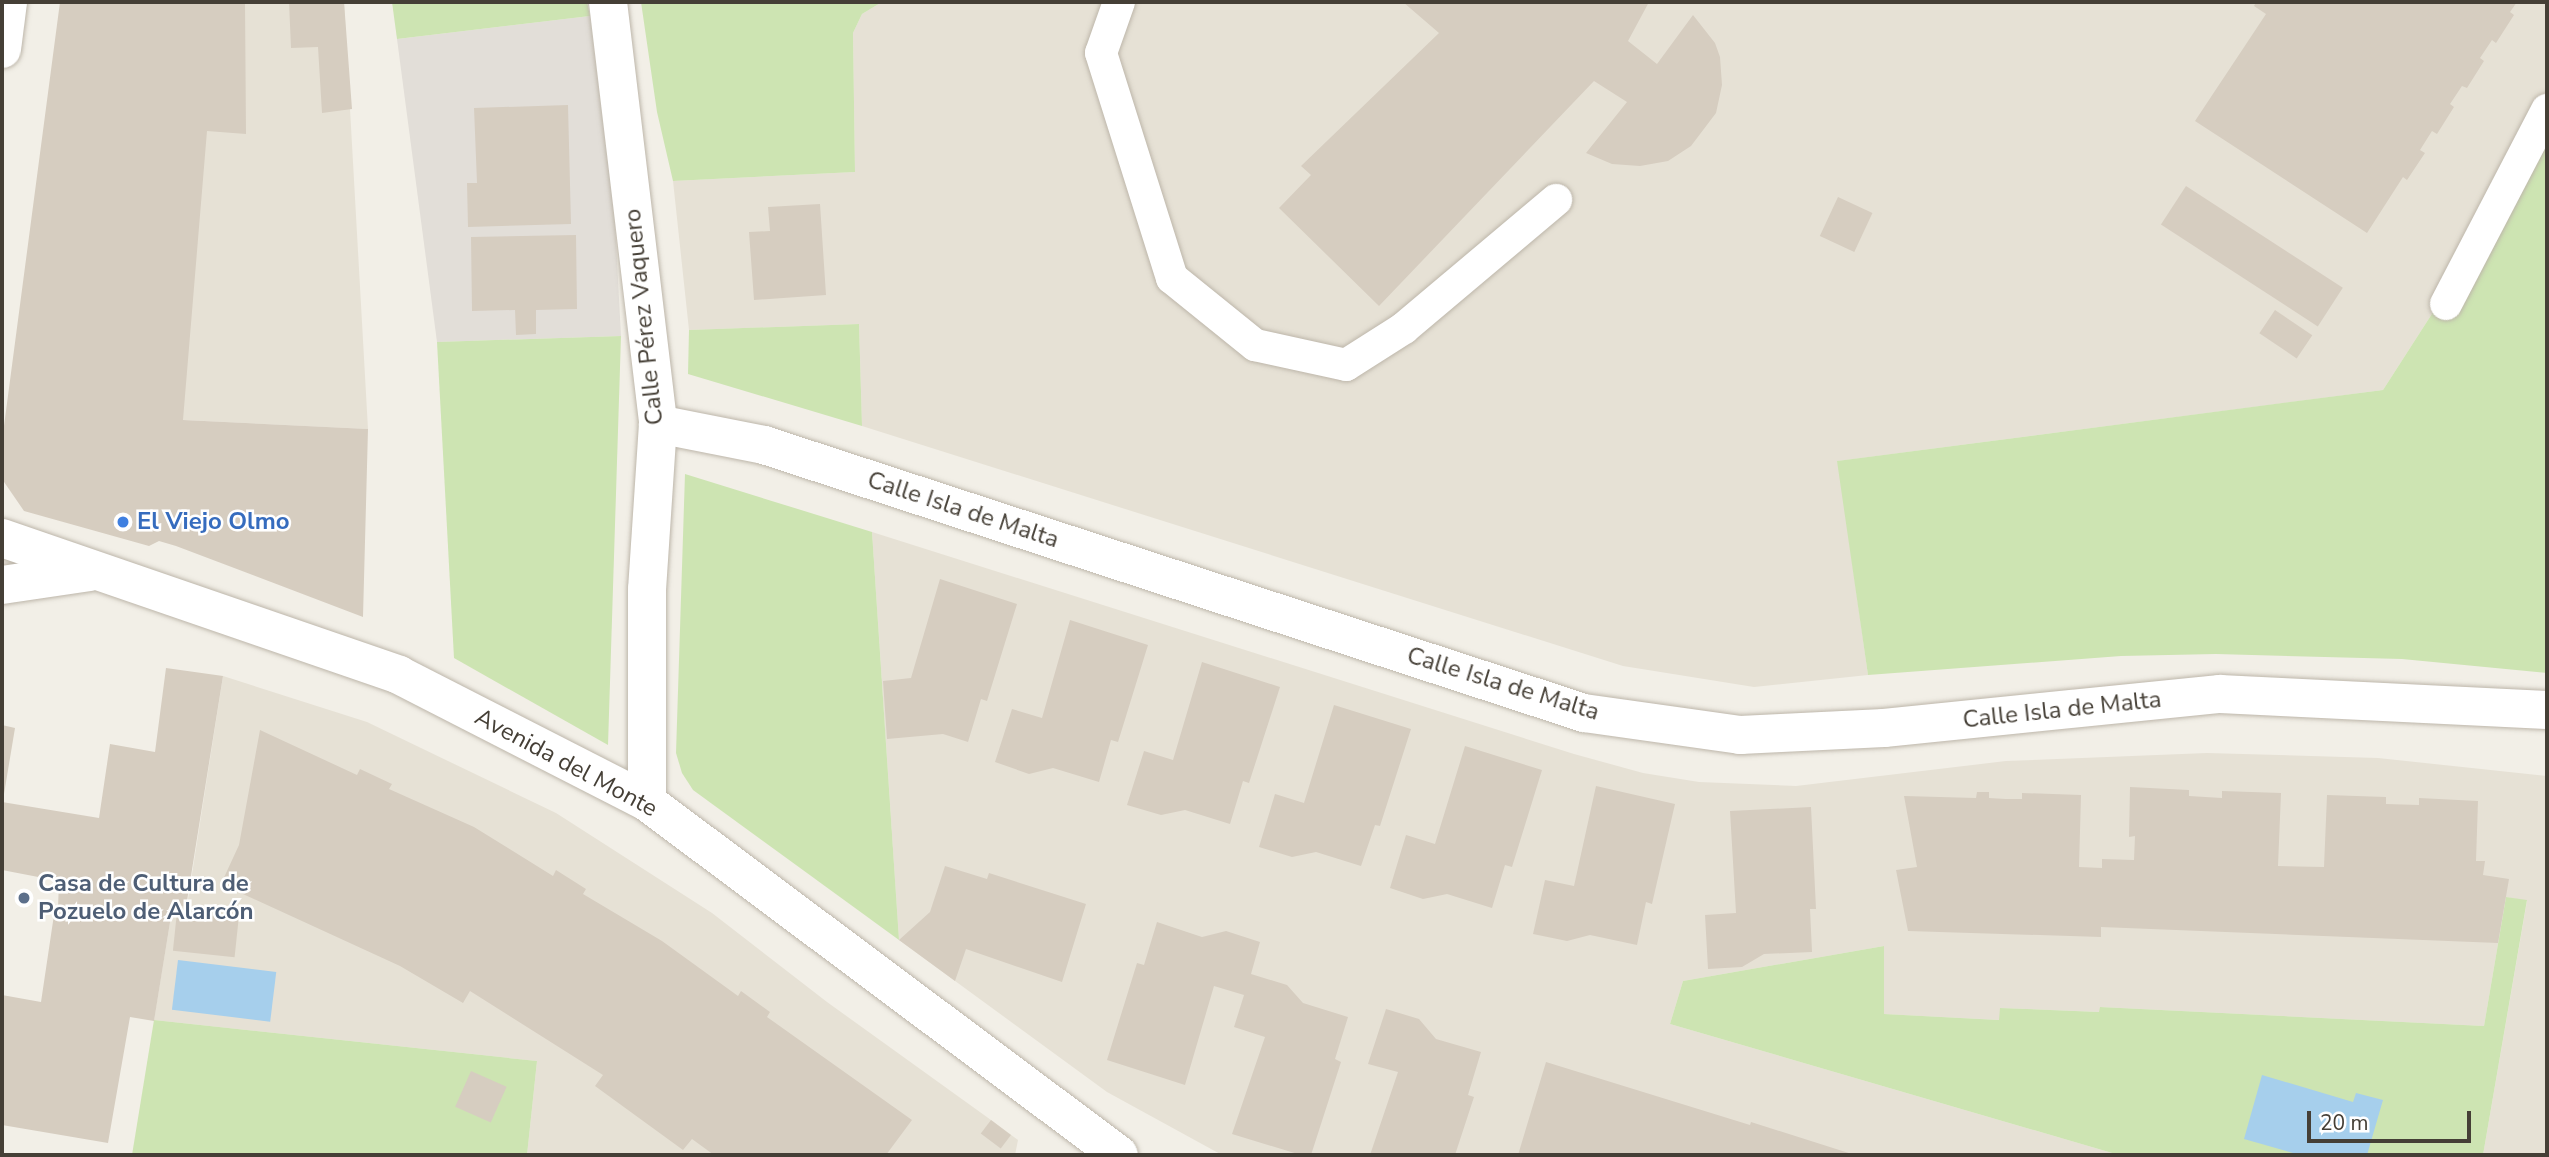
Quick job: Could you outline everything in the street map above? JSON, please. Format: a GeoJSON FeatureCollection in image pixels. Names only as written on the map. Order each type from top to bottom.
{"type":"FeatureCollection","features":[{"type":"Feature","properties":{"kind":"street"},"geometry":{"type":"LineString","coordinates":[[2,49],[8,2]]}},
{"type":"Feature","properties":{"kind":"street","name":"Calle Pérez Vaquero"},"geometry":{"type":"LineString","coordinates":[[608,2],[657,424],[647,589],[647,802]]}},
{"type":"Feature","properties":{"kind":"street","name":"Calle Isla de Malta"},"geometry":{"type":"LineString","coordinates":[[657,424],[764,445],[1584,713],[1740,734],[1884,727],[2220,694],[2547,710]]}},
{"type":"Feature","properties":{"kind":"street","name":"Avenida del Monte"},"geometry":{"type":"LineString","coordinates":[[2,538],[93,572],[399,675],[647,802],[1119,1155]]}},
{"type":"Feature","properties":{"kind":"street","name":"Avenida del Monte"},"geometry":{"type":"LineString","coordinates":[[2,585],[93,572]]}},
{"type":"Feature","properties":{"kind":"lane"},"geometry":{"type":"LineString","coordinates":[[1119,2],[1101,53],[1172,278],[1255,345],[1346,365],[1404,328],[1556,200]]}},
{"type":"Feature","properties":{"kind":"lane"},"geometry":{"type":"LineString","coordinates":[[2446,304],[2547,110]]}},
{"type":"Feature","properties":{"kind":"shaded area"},"geometry":{"type":"Polygon","coordinates":[[[69,2],[344,2],[368,429],[184,420],[6,471],[69,2]]]}},
{"type":"Feature","properties":{"kind":"shaded area"},"geometry":{"type":"Polygon","coordinates":[[[882,2],[2547,2],[2547,135],[2383,390],[1838,461],[1868,675],[1754,687],[1623,666],[862,426],[859,324],[689,330],[673,181],[855,172],[853,33],[862,14],[882,2]]]}},
{"type":"Feature","properties":{"kind":"shaded area"},"geometry":{"type":"Polygon","coordinates":[[[590,16],[615,223],[621,336],[437,342],[397,39],[590,16]]]}},
{"type":"Feature","properties":{"kind":"shaded area"},"geometry":{"type":"Polygon","coordinates":[[[872,532],[1574,754],[1643,773],[1699,782],[1796,786],[2006,761],[2207,753],[2378,758],[2547,776],[2547,1155],[2483,1155],[2527,901],[2506,897],[2484,1026],[2100,1007],[2100,1012],[2000,1008],[2000,1020],[1883,1014],[1884,946],[1683,981],[1670,1024],[2119,1155],[1222,1155],[1107,1092],[899,940],[872,532]]]}},
{"type":"Feature","properties":{"kind":"shaded area"},"geometry":{"type":"Polygon","coordinates":[[[223,676],[367,722],[556,813],[712,913],[827,1002],[1018,1140],[1015,1155],[527,1155],[537,1061],[154,1020],[173,904],[187,906],[223,676]]]}},
{"type":"Feature","properties":{"kind":"green space"},"geometry":{"type":"Polygon","coordinates":[[[392,2],[587,2],[590,16],[397,39],[392,2]]]}},
{"type":"Feature","properties":{"kind":"green space"},"geometry":{"type":"Polygon","coordinates":[[[641,2],[882,2],[862,14],[853,33],[855,172],[673,181],[657,112],[641,2]]]}},
{"type":"Feature","properties":{"kind":"green space"},"geometry":{"type":"Polygon","coordinates":[[[2547,135],[2547,673],[2402,659],[2216,654],[2121,656],[1868,675],[1837,461],[2383,390],[2547,135]]]}},
{"type":"Feature","properties":{"kind":"green space"},"geometry":{"type":"Polygon","coordinates":[[[859,324],[862,426],[688,374],[689,330],[859,324]]]}},
{"type":"Feature","properties":{"kind":"green space"},"geometry":{"type":"Polygon","coordinates":[[[621,336],[608,745],[454,658],[437,342],[621,336]]]}},
{"type":"Feature","properties":{"kind":"green space"},"geometry":{"type":"Polygon","coordinates":[[[685,474],[872,532],[899,940],[693,790],[682,773],[676,753],[685,474]]]}},
{"type":"Feature","properties":{"kind":"green space"},"geometry":{"type":"Polygon","coordinates":[[[2506,897],[2527,900],[2483,1155],[2119,1155],[1670,1024],[1683,981],[1884,946],[1884,1014],[1999,1020],[2000,1008],[2099,1012],[2100,1007],[2484,1026],[2506,897]]]}},
{"type":"Feature","properties":{"kind":"green space"},"geometry":{"type":"Polygon","coordinates":[[[154,1020],[537,1061],[527,1155],[132,1155],[154,1020]]]}},
{"type":"Feature","properties":{"kind":"water"},"geometry":{"type":"Polygon","coordinates":[[[178,960],[276,972],[270,1022],[172,1010],[178,960]]]}},
{"type":"Feature","properties":{"kind":"water"},"geometry":{"type":"Polygon","coordinates":[[[2262,1075],[2353,1102],[2356,1093],[2383,1100],[2367,1155],[2300,1155],[2244,1139],[2262,1075]]]}},
{"type":"Feature","properties":{"kind":"building"},"geometry":{"type":"Polygon","coordinates":[[[60,2],[245,2],[246,134],[207,131],[183,420],[368,429],[363,617],[176,546],[159,541],[149,546],[24,511],[2,479],[2,441],[60,2]]]}},
{"type":"Feature","properties":{"kind":"building"},"geometry":{"type":"Polygon","coordinates":[[[289,2],[344,2],[352,109],[322,113],[318,47],[291,48],[289,2]]]}},
{"type":"Feature","properties":{"kind":"building"},"geometry":{"type":"Polygon","coordinates":[[[1403,2],[1649,2],[1628,41],[1657,64],[1693,15],[1715,43],[1720,57],[1722,85],[1716,113],[1691,146],[1668,161],[1640,166],[1612,164],[1586,153],[1627,102],[1594,81],[1379,306],[1279,208],[1311,175],[1301,166],[1439,33],[1403,2]]]}},
{"type":"Feature","properties":{"kind":"building"},"geometry":{"type":"Polygon","coordinates":[[[2256,2],[2517,2],[2510,12],[2514,15],[2496,43],[2492,40],[2480,58],[2484,61],[2467,88],[2462,86],[2450,104],[2454,107],[2437,134],[2432,131],[2420,150],[2425,153],[2407,180],[2403,177],[2367,233],[2195,121],[2266,14],[2254,6],[2256,2]]]}},
{"type":"Feature","properties":{"kind":"building"},"geometry":{"type":"Polygon","coordinates":[[[568,105],[571,224],[468,227],[467,183],[477,183],[474,108],[568,105]]]}},
{"type":"Feature","properties":{"kind":"building"},"geometry":{"type":"Polygon","coordinates":[[[2186,186],[2343,288],[2318,326],[2161,225],[2186,186]]]}},
{"type":"Feature","properties":{"kind":"building"},"geometry":{"type":"Polygon","coordinates":[[[1838,197],[1872,213],[1854,252],[1820,236],[1838,197]]]}},
{"type":"Feature","properties":{"kind":"building"},"geometry":{"type":"Polygon","coordinates":[[[820,204],[826,295],[754,300],[749,232],[770,231],[768,207],[820,204]]]}},
{"type":"Feature","properties":{"kind":"building"},"geometry":{"type":"Polygon","coordinates":[[[576,235],[577,309],[536,310],[536,334],[516,335],[515,310],[472,311],[471,237],[576,235]]]}},
{"type":"Feature","properties":{"kind":"building"},"geometry":{"type":"Polygon","coordinates":[[[2275,310],[2312,335],[2297,358],[2259,333],[2275,310]]]}},
{"type":"Feature","properties":{"kind":"building"},"geometry":{"type":"Polygon","coordinates":[[[940,579],[1017,604],[987,701],[981,699],[968,742],[943,734],[887,739],[883,681],[911,678],[940,579]]]}},
{"type":"Feature","properties":{"kind":"building"},"geometry":{"type":"Polygon","coordinates":[[[1070,620],[1148,645],[1118,742],[1111,740],[1099,782],[1053,768],[1029,774],[995,762],[1012,709],[1042,718],[1070,620]]]}},
{"type":"Feature","properties":{"kind":"building"},"geometry":{"type":"Polygon","coordinates":[[[1202,662],[1280,687],[1249,783],[1243,781],[1230,824],[1185,810],[1161,815],[1127,805],[1144,751],[1173,760],[1202,662]]]}},
{"type":"Feature","properties":{"kind":"building"},"geometry":{"type":"Polygon","coordinates":[[[166,668],[223,676],[186,907],[173,904],[154,1021],[130,1017],[108,1143],[2,1125],[2,995],[41,1002],[55,908],[58,908],[59,881],[2,870],[2,802],[99,818],[110,744],[155,752],[166,668]]]}},
{"type":"Feature","properties":{"kind":"building"},"geometry":{"type":"Polygon","coordinates":[[[1334,705],[1411,729],[1380,826],[1375,825],[1361,866],[1316,852],[1292,857],[1259,847],[1275,794],[1304,803],[1334,705]]]}},
{"type":"Feature","properties":{"kind":"building"},"geometry":{"type":"Polygon","coordinates":[[[2,725],[15,728],[3,800],[2,800],[2,725]]]}},
{"type":"Feature","properties":{"kind":"building"},"geometry":{"type":"Polygon","coordinates":[[[260,730],[357,775],[360,769],[392,784],[389,789],[474,827],[553,876],[556,870],[586,889],[583,894],[662,941],[738,996],[741,991],[770,1012],[767,1017],[912,1120],[886,1155],[714,1155],[692,1139],[683,1150],[595,1086],[603,1075],[470,991],[463,1003],[400,966],[221,884],[239,845],[260,730]]]}},
{"type":"Feature","properties":{"kind":"building"},"geometry":{"type":"Polygon","coordinates":[[[1465,746],[1542,770],[1512,867],[1505,865],[1492,908],[1447,894],[1423,899],[1390,888],[1406,835],[1435,844],[1465,746]]]}},
{"type":"Feature","properties":{"kind":"building"},"geometry":{"type":"Polygon","coordinates":[[[1596,786],[1675,804],[1652,904],[1646,902],[1637,945],[1590,935],[1567,941],[1533,934],[1545,880],[1574,886],[1596,786]]]}},
{"type":"Feature","properties":{"kind":"building"},"geometry":{"type":"Polygon","coordinates":[[[2130,787],[2189,790],[2189,796],[2222,798],[2222,791],[2281,793],[2278,866],[2324,867],[2327,795],[2386,797],[2386,804],[2419,805],[2419,798],[2478,801],[2476,861],[2485,861],[2483,875],[2509,879],[2498,943],[2101,927],[2101,937],[1908,931],[1896,870],[1917,867],[1904,796],[1976,798],[1977,792],[1989,792],[1989,798],[2022,799],[2022,793],[2081,795],[2079,867],[2102,868],[2102,859],[2134,860],[2135,836],[2129,837],[2130,787]]]}},
{"type":"Feature","properties":{"kind":"building"},"geometry":{"type":"Polygon","coordinates":[[[1811,807],[1816,909],[1810,909],[1812,952],[1764,954],[1742,967],[1708,969],[1705,915],[1736,913],[1730,811],[1811,807]]]}},
{"type":"Feature","properties":{"kind":"building"},"geometry":{"type":"Polygon","coordinates":[[[945,866],[987,879],[989,873],[1086,904],[1062,982],[966,949],[955,981],[899,940],[930,912],[945,866]]]}},
{"type":"Feature","properties":{"kind":"building"},"geometry":{"type":"Polygon","coordinates":[[[177,912],[239,918],[235,957],[173,951],[177,912]]]}},
{"type":"Feature","properties":{"kind":"building"},"geometry":{"type":"Polygon","coordinates":[[[1157,922],[1202,937],[1226,931],[1260,942],[1251,974],[1287,985],[1303,1003],[1348,1017],[1335,1059],[1341,1062],[1311,1155],[1301,1155],[1232,1134],[1265,1037],[1234,1027],[1244,995],[1214,986],[1185,1085],[1107,1060],[1137,963],[1144,965],[1157,922]]]}},
{"type":"Feature","properties":{"kind":"building"},"geometry":{"type":"Polygon","coordinates":[[[1386,1009],[1419,1019],[1436,1039],[1481,1052],[1468,1095],[1474,1097],[1455,1155],[1370,1155],[1398,1072],[1368,1064],[1386,1009]]]}},
{"type":"Feature","properties":{"kind":"building"},"geometry":{"type":"Polygon","coordinates":[[[1546,1062],[1750,1125],[1751,1122],[1855,1155],[1518,1155],[1546,1062]]]}},
{"type":"Feature","properties":{"kind":"building"},"geometry":{"type":"Polygon","coordinates":[[[471,1071],[507,1087],[491,1122],[455,1107],[471,1071]]]}},
{"type":"Feature","properties":{"kind":"building"},"geometry":{"type":"Polygon","coordinates":[[[991,1120],[1011,1135],[1001,1149],[981,1134],[991,1120]]]}},
{"type":"Feature","properties":{"kind":"place","name":"El Viejo Olmo"},"geometry":{"type":"Point","coordinates":[123,522]}},
{"type":"Feature","properties":{"kind":"place","name":"Casa de Cultura de Pozuelo de Alarcón"},"geometry":{"type":"Point","coordinates":[24,898]}}]}
